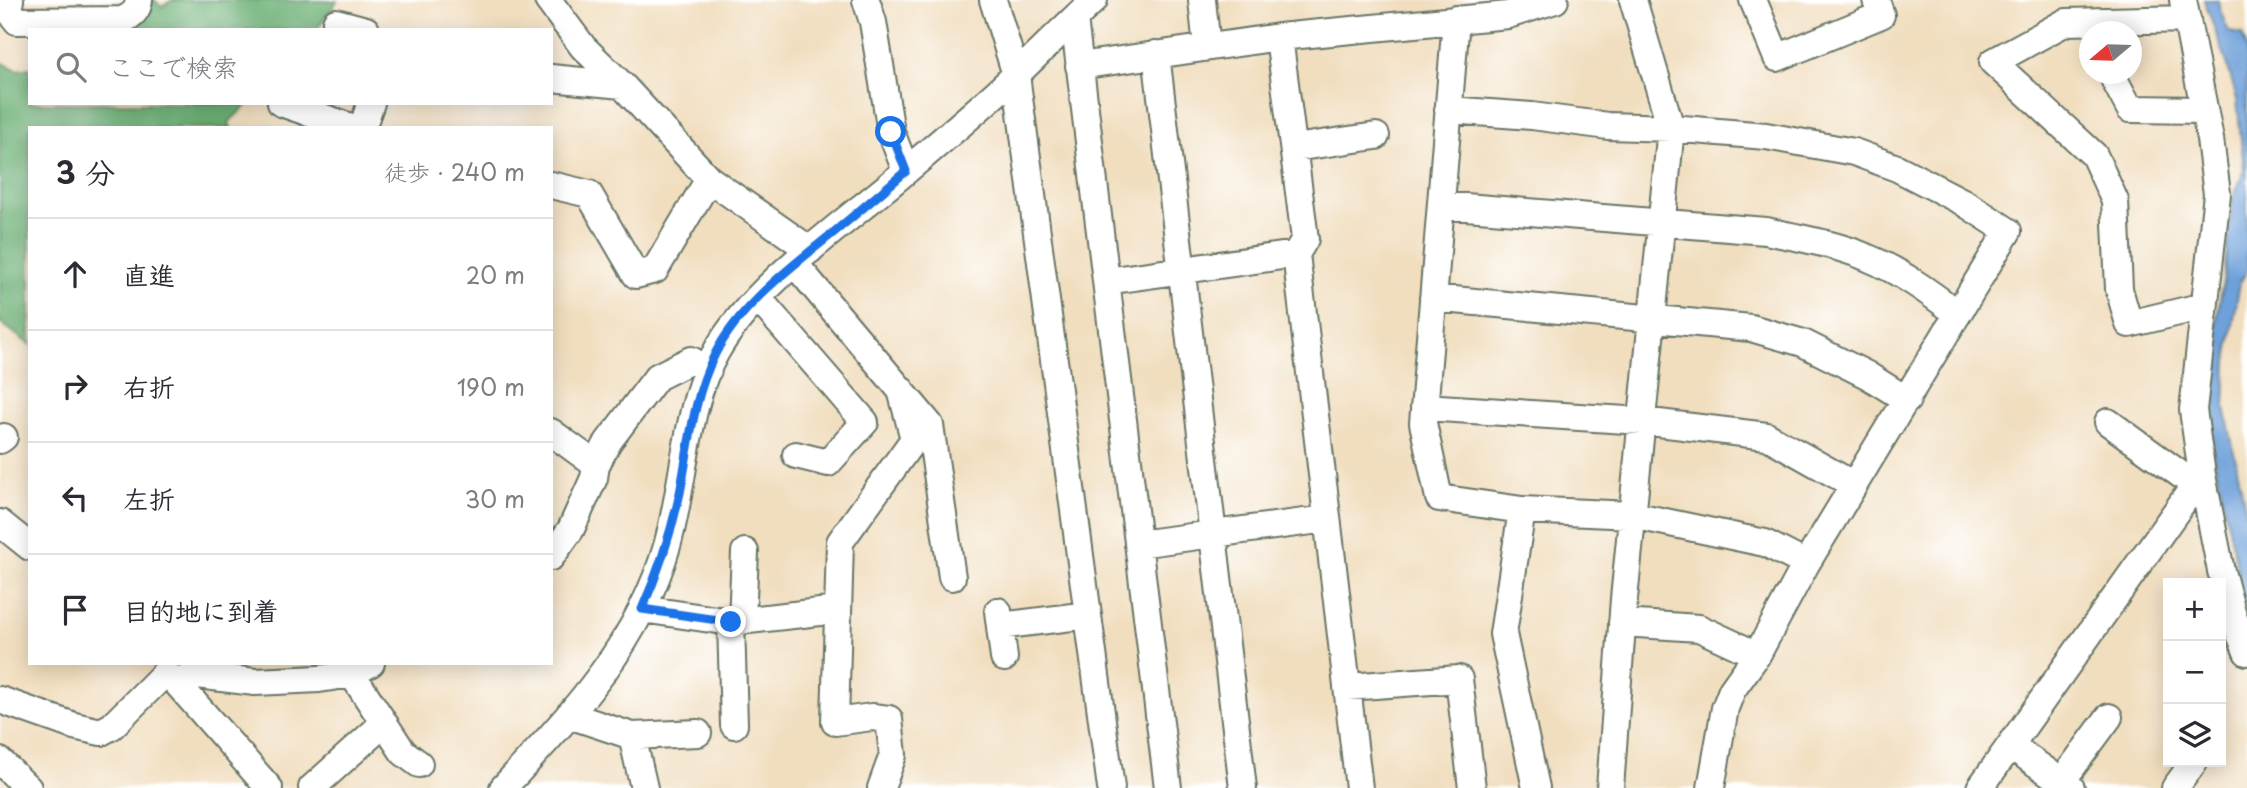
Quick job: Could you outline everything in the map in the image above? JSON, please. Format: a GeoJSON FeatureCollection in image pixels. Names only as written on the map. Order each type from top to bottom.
{"type":"FeatureCollection","features":[{"type":"Feature","properties":{"kind":"street"},"geometry":{"type":"LineString","coordinates":[[10,0],[8,8],[17,21],[122,20],[131,16],[138,8],[139,0]]}},
{"type":"Feature","properties":{"kind":"street"},"geometry":{"type":"LineString","coordinates":[[548,0],[583,47],[709,179],[803,257],[930,425],[952,577]]}},
{"type":"Feature","properties":{"kind":"street"},"geometry":{"type":"LineString","coordinates":[[866,0],[873,22],[891,132],[906,171]]}},
{"type":"Feature","properties":{"kind":"street"},"geometry":{"type":"LineString","coordinates":[[993,0],[1016,75],[1111,788]]}},
{"type":"Feature","properties":{"kind":"street"},"geometry":{"type":"LineString","coordinates":[[503,788],[608,668],[642,609],[658,575],[667,545],[698,398],[715,352],[729,333],[758,298],[1016,75],[1094,0]]}},
{"type":"Feature","properties":{"kind":"street"},"geometry":{"type":"LineString","coordinates":[[1202,0],[1207,47]]}},
{"type":"Feature","properties":{"kind":"street"},"geometry":{"type":"LineString","coordinates":[[1079,66],[1279,37],[1508,15],[1555,0]]}},
{"type":"Feature","properties":{"kind":"street"},"geometry":{"type":"LineString","coordinates":[[1610,788],[1622,623],[1671,128],[1633,0]]}},
{"type":"Feature","properties":{"kind":"street"},"geometry":{"type":"LineString","coordinates":[[1753,0],[1777,58],[1881,15],[1876,0]]}},
{"type":"Feature","properties":{"kind":"street"},"geometry":{"type":"LineString","coordinates":[[2204,306],[2129,324],[2119,289],[2115,201],[2094,155],[1993,62],[2066,22],[2185,10],[2217,194],[2193,410],[2198,480],[2233,616],[2247,653]]}},
{"type":"Feature","properties":{"kind":"street"},"geometry":{"type":"LineString","coordinates":[[1074,19],[1168,788]]}},
{"type":"Feature","properties":{"kind":"street"},"geometry":{"type":"LineString","coordinates":[[1456,19],[1423,423],[1439,498],[1522,510],[1632,515],[1765,543],[1806,564]]}},
{"type":"Feature","properties":{"kind":"street"},"geometry":{"type":"LineString","coordinates":[[335,22],[358,28]]}},
{"type":"Feature","properties":{"kind":"street"},"geometry":{"type":"LineString","coordinates":[[1279,37],[1305,239],[1296,254],[1359,788]]}},
{"type":"Feature","properties":{"kind":"street"},"geometry":{"type":"LineString","coordinates":[[1156,54],[1243,788]]}},
{"type":"Feature","properties":{"kind":"street"},"geometry":{"type":"LineString","coordinates":[[553,78],[622,85]]}},
{"type":"Feature","properties":{"kind":"street"},"geometry":{"type":"LineString","coordinates":[[2117,84],[2130,109],[2204,110]]}},
{"type":"Feature","properties":{"kind":"street"},"geometry":{"type":"LineString","coordinates":[[287,105],[348,126]]}},
{"type":"Feature","properties":{"kind":"street"},"geometry":{"type":"LineString","coordinates":[[363,126],[370,105]]}},
{"type":"Feature","properties":{"kind":"street"},"geometry":{"type":"LineString","coordinates":[[1448,110],[1532,116],[1608,126],[1766,136],[1854,152],[1897,167],[1963,202],[2008,231],[1806,564],[1757,655],[1732,690],[1725,708],[1711,788]]}},
{"type":"Feature","properties":{"kind":"street"},"geometry":{"type":"LineString","coordinates":[[1294,148],[1376,136]]}},
{"type":"Feature","properties":{"kind":"street"},"geometry":{"type":"LineString","coordinates":[[553,185],[589,194],[636,275],[655,270],[709,179]]}},
{"type":"Feature","properties":{"kind":"street"},"geometry":{"type":"LineString","coordinates":[[1441,205],[1766,231],[1817,242],[1866,257],[1917,283],[1958,314]]}},
{"type":"Feature","properties":{"kind":"street"},"geometry":{"type":"LineString","coordinates":[[1106,281],[1296,254]]}},
{"type":"Feature","properties":{"kind":"street"},"geometry":{"type":"LineString","coordinates":[[758,298],[865,422],[828,463],[796,455]]}},
{"type":"Feature","properties":{"kind":"street"},"geometry":{"type":"LineString","coordinates":[[1433,298],[1751,328],[1803,343],[1867,375],[1907,400]]}},
{"type":"Feature","properties":{"kind":"street"},"geometry":{"type":"LineString","coordinates":[[553,554],[571,529],[608,442],[657,377],[691,360],[708,370]]}},
{"type":"Feature","properties":{"kind":"street"},"geometry":{"type":"LineString","coordinates":[[881,788],[893,755],[889,719],[872,717],[835,722],[840,542],[914,439],[901,390]]}},
{"type":"Feature","properties":{"kind":"street"},"geometry":{"type":"LineString","coordinates":[[1424,407],[1642,421],[1767,436],[1854,485]]}},
{"type":"Feature","properties":{"kind":"street"},"geometry":{"type":"LineString","coordinates":[[2108,422],[2198,480]]}},
{"type":"Feature","properties":{"kind":"street"},"geometry":{"type":"LineString","coordinates":[[553,433],[596,465]]}},
{"type":"Feature","properties":{"kind":"street"},"geometry":{"type":"LineString","coordinates":[[1980,788],[2198,480]]}},
{"type":"Feature","properties":{"kind":"street"},"geometry":{"type":"LineString","coordinates":[[1522,510],[1503,634],[1536,788]]}},
{"type":"Feature","properties":{"kind":"street"},"geometry":{"type":"LineString","coordinates":[[1138,544],[1327,519]]}},
{"type":"Feature","properties":{"kind":"street"},"geometry":{"type":"LineString","coordinates":[[0,523],[28,545]]}},
{"type":"Feature","properties":{"kind":"street"},"geometry":{"type":"LineString","coordinates":[[734,725],[736,621],[745,552]]}},
{"type":"Feature","properties":{"kind":"street"},"geometry":{"type":"LineString","coordinates":[[642,609],[736,621],[838,610]]}},
{"type":"Feature","properties":{"kind":"street"},"geometry":{"type":"LineString","coordinates":[[1004,657],[998,617],[1088,615]]}},
{"type":"Feature","properties":{"kind":"street"},"geometry":{"type":"LineString","coordinates":[[1622,623],[1699,628],[1757,655]]}},
{"type":"Feature","properties":{"kind":"street"},"geometry":{"type":"LineString","coordinates":[[0,700],[74,726],[100,732],[113,726],[165,673],[255,682],[320,679],[361,669],[383,724],[403,752],[419,764]]}},
{"type":"Feature","properties":{"kind":"street"},"geometry":{"type":"LineString","coordinates":[[165,673],[270,788]]}},
{"type":"Feature","properties":{"kind":"street"},"geometry":{"type":"LineString","coordinates":[[1347,687],[1459,679],[1472,788]]}},
{"type":"Feature","properties":{"kind":"street"},"geometry":{"type":"LineString","coordinates":[[569,715],[632,736],[698,733]]}},
{"type":"Feature","properties":{"kind":"street"},"geometry":{"type":"LineString","coordinates":[[2011,746],[2066,785],[2109,717]]}},
{"type":"Feature","properties":{"kind":"street"},"geometry":{"type":"LineString","coordinates":[[312,788],[383,724]]}},
{"type":"Feature","properties":{"kind":"street"},"geometry":{"type":"LineString","coordinates":[[632,736],[644,788]]}},
{"type":"Feature","properties":{"kind":"street"},"geometry":{"type":"LineString","coordinates":[[0,761],[28,788]]}},
{"type":"Feature","properties":{"kind":"street"},"geometry":{"type":"LineString","coordinates":[[2175,788],[2190,767]]}},
{"type":"Feature","properties":{"kind":"green space"},"geometry":{"type":"Polygon","coordinates":[[[144,0],[155,0],[161,7],[172,0],[337,1],[317,28],[100,28],[144,0]]]}},
{"type":"Feature","properties":{"kind":"green space"},"geometry":{"type":"Polygon","coordinates":[[[0,62],[18,70],[28,68],[28,105],[247,105],[229,122],[230,126],[28,126],[28,343],[0,322],[0,62]]]}},
{"type":"Feature","properties":{"kind":"water"},"geometry":{"type":"Polygon","coordinates":[[[2204,0],[2219,0],[2219,8],[2229,32],[2242,34],[2247,48],[2247,272],[2240,282],[2227,362],[2225,407],[2247,517],[2247,615],[2206,419],[2210,361],[2233,198],[2244,171],[2237,100],[2204,0]]]}},
{"type":"Feature","properties":{"kind":"route"},"geometry":{"type":"LineString","coordinates":[[731,622],[642,609],[658,575],[667,545],[698,398],[715,352],[758,298],[810,250],[906,171],[891,132]]}}]}
